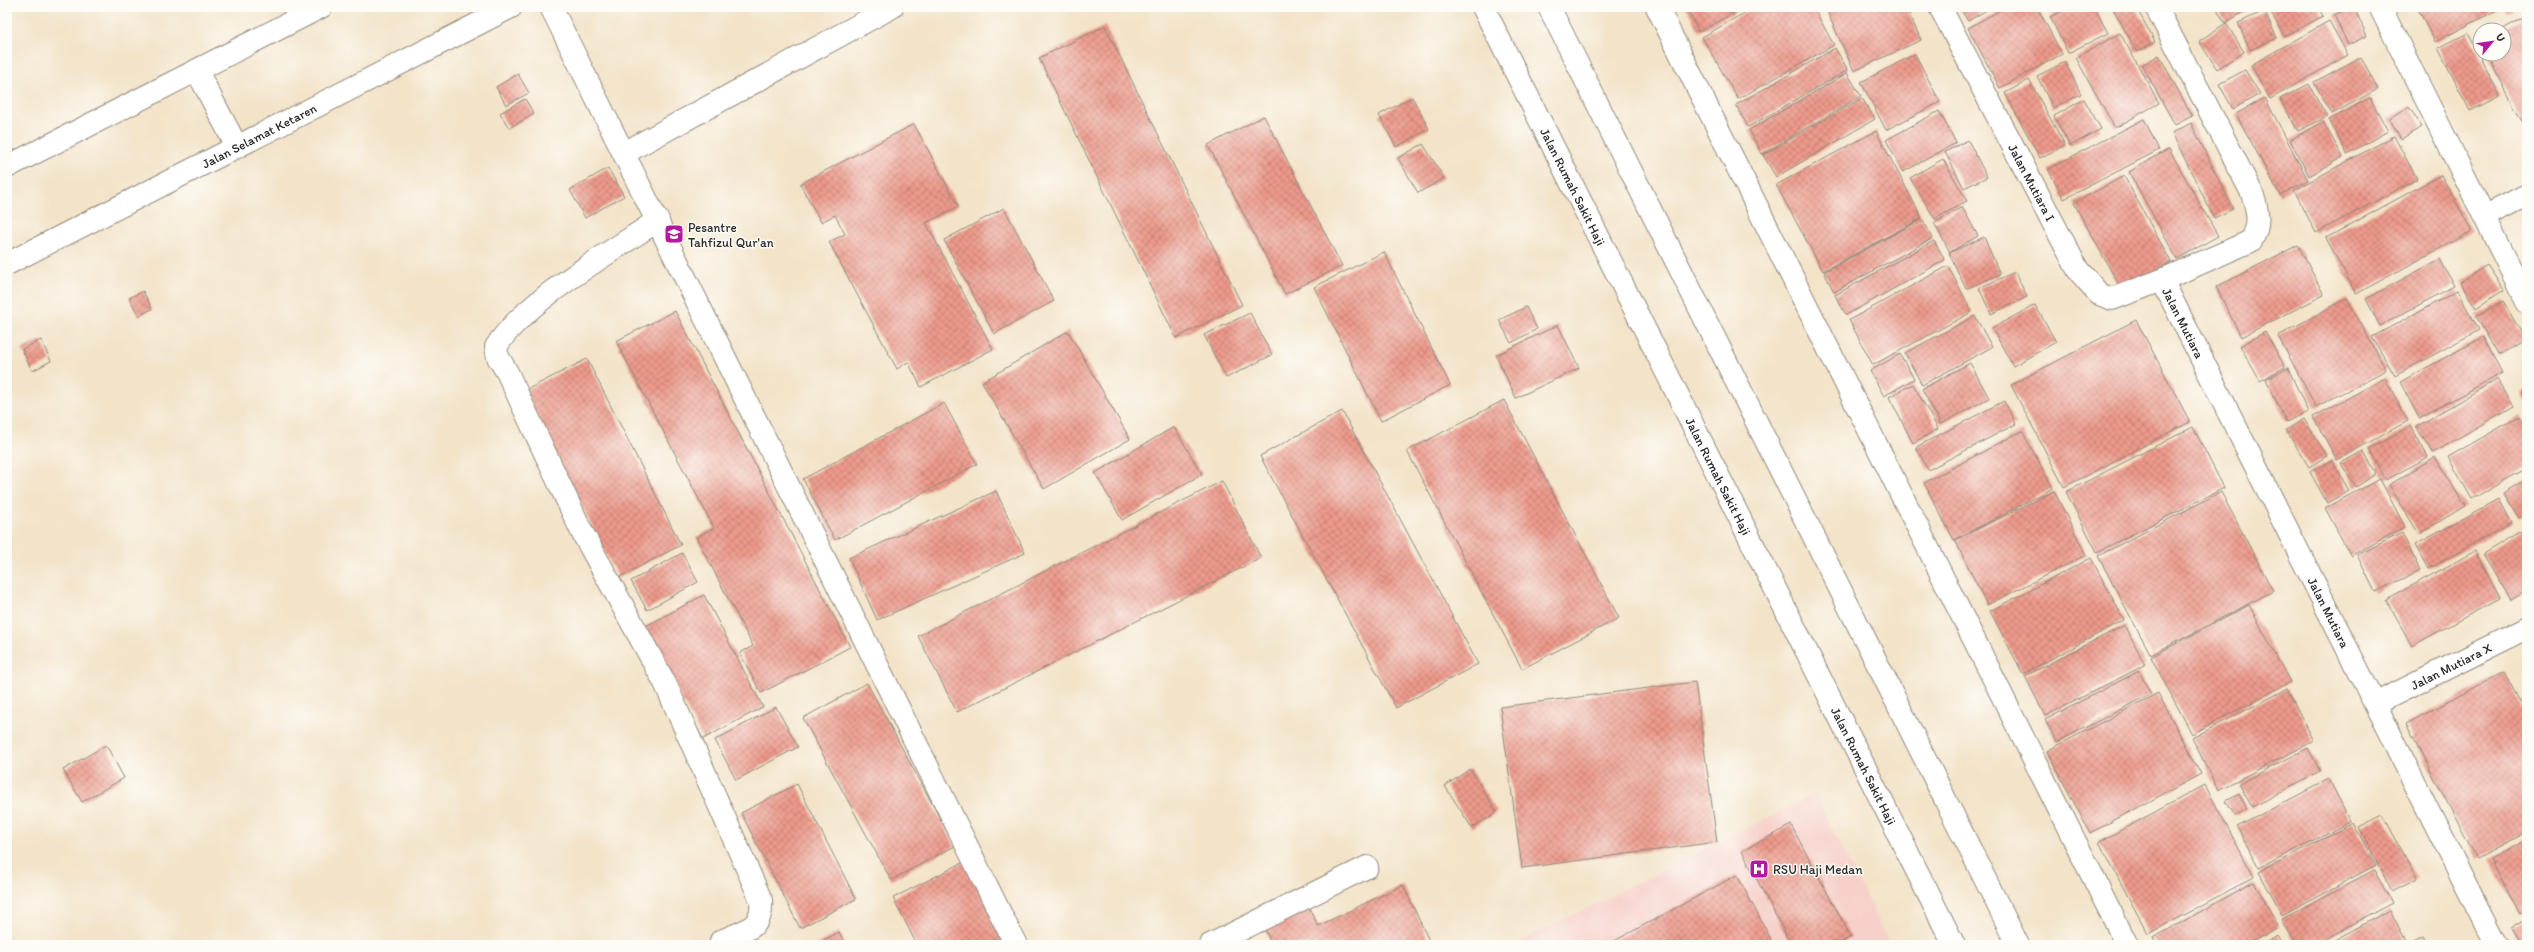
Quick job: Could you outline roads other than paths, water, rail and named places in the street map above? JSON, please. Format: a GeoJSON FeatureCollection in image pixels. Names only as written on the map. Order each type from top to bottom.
{"type":"FeatureCollection","features":[{"type":"Feature","properties":{"kind":"street"},"geometry":{"type":"LineString","coordinates":[[9,164],[197,71],[321,7]]}},
{"type":"Feature","properties":{"kind":"street","name":"Jalan Selamat Ketaren"},"geometry":{"type":"LineString","coordinates":[[7,264],[511,7]]}},
{"type":"Feature","properties":{"kind":"street"},"geometry":{"type":"LineString","coordinates":[[551,7],[658,220],[1016,945]]}},
{"type":"Feature","properties":{"kind":"street"},"geometry":{"type":"LineString","coordinates":[[624,153],[892,7]]}},
{"type":"Feature","properties":{"kind":"street","name":"Jalan Rumah Sakit Haji"},"geometry":{"type":"LineString","coordinates":[[1483,7],[1952,944]]}},
{"type":"Feature","properties":{"kind":"street"},"geometry":{"type":"LineString","coordinates":[[1549,7],[2018,945]]}},
{"type":"Feature","properties":{"kind":"street"},"geometry":{"type":"LineString","coordinates":[[1658,7],[2127,945]]}},
{"type":"Feature","properties":{"kind":"street","name":"Jalan Mutiara I"},"geometry":{"type":"LineString","coordinates":[[1940,7],[2086,282],[2099,294],[2112,299],[2162,280]]}},
{"type":"Feature","properties":{"kind":"street"},"geometry":{"type":"LineString","coordinates":[[2156,7],[2252,193],[2259,220],[2257,230],[2251,241],[2162,280]]}},
{"type":"Feature","properties":{"kind":"street"},"geometry":{"type":"LineString","coordinates":[[2380,7],[2486,216],[2527,302]]}},
{"type":"Feature","properties":{"kind":"street"},"geometry":{"type":"LineString","coordinates":[[197,71],[237,147]]}},
{"type":"Feature","properties":{"kind":"street"},"geometry":{"type":"LineString","coordinates":[[2486,216],[2527,195]]}},
{"type":"Feature","properties":{"kind":"street"},"geometry":{"type":"LineString","coordinates":[[658,220],[551,293],[520,318],[503,335],[496,347],[498,357],[508,372],[582,532],[665,683],[762,900],[763,912],[757,924],[722,941]]}},
{"type":"Feature","properties":{"kind":"street","name":"Jalan Mutiara"},"geometry":{"type":"LineString","coordinates":[[2162,280],[2496,945]]}},
{"type":"Feature","properties":{"kind":"street","name":"Jalan Mutiara X"},"geometry":{"type":"LineString","coordinates":[[2375,704],[2527,628]]}},
{"type":"Feature","properties":{"kind":"street"},"geometry":{"type":"LineString","coordinates":[[1210,945],[1367,867]]}},
{"type":"Feature","properties":{"kind":"place","name":"Pesantre Tahfizul Qur'an"},"geometry":{"type":"Point","coordinates":[674,234]}},
{"type":"Feature","properties":{"kind":"place","name":"RSU Haji Medan"},"geometry":{"type":"Point","coordinates":[1759,869]}}]}
